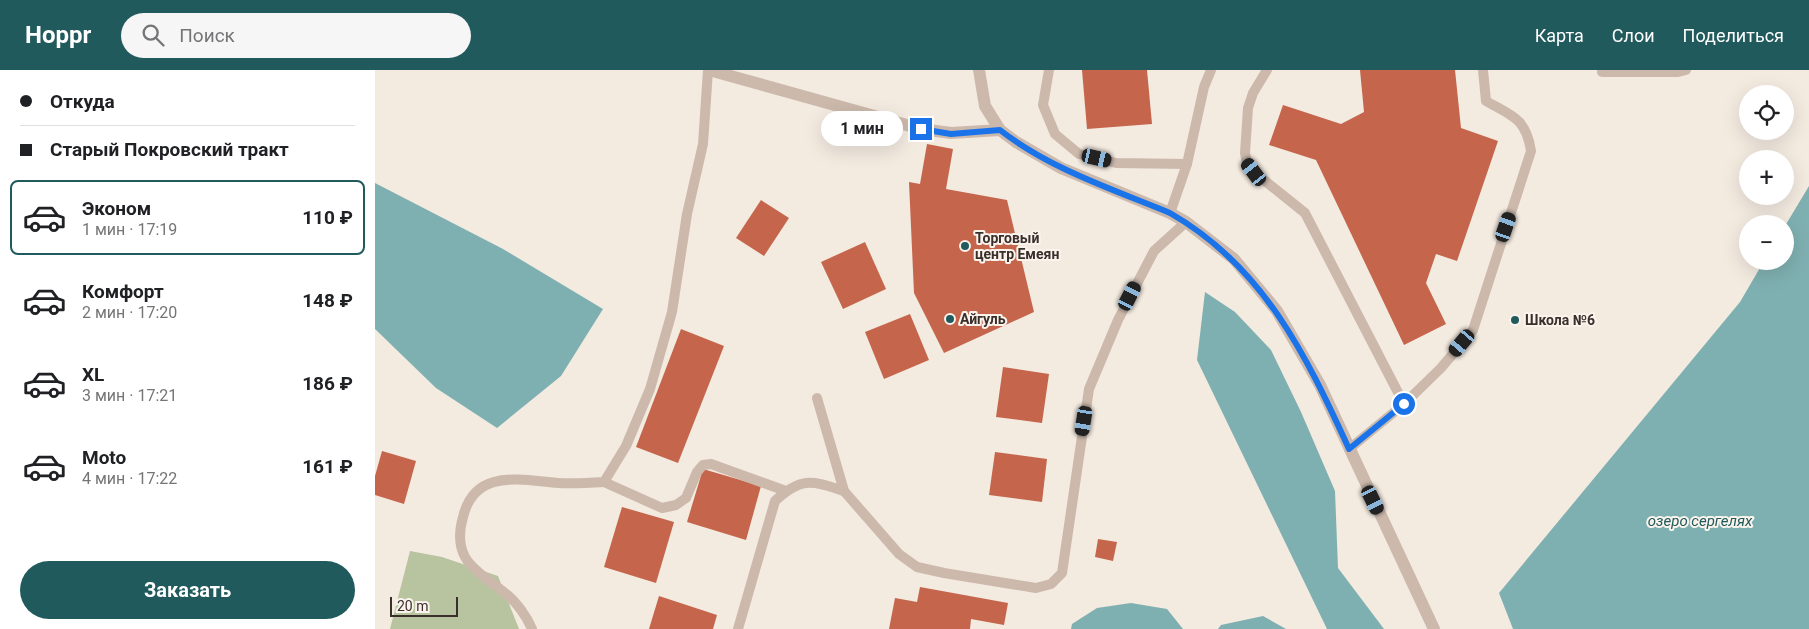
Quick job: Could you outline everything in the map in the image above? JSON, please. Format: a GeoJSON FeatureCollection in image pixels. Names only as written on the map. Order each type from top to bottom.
{"type":"FeatureCollection","features":[{"type":"Feature","properties":{"kind":"street"},"geometry":{"type":"LineString","coordinates":[[709,70],[921,129],[951,134],[1000,130]]}},
{"type":"Feature","properties":{"kind":"street"},"geometry":{"type":"LineString","coordinates":[[979,70],[985,106],[1000,130],[1016,142],[1061,168],[1170,213],[1186,222],[1234,260],[1277,311],[1320,385],[1434,629]]}},
{"type":"Feature","properties":{"kind":"lane"},"geometry":{"type":"LineString","coordinates":[[604,482],[626,446],[650,389],[672,312],[687,214],[703,144],[709,70]]}},
{"type":"Feature","properties":{"kind":"lane"},"geometry":{"type":"LineString","coordinates":[[1049,70],[1043,105],[1055,134],[1079,154],[1116,163],[1187,164]]}},
{"type":"Feature","properties":{"kind":"lane"},"geometry":{"type":"LineString","coordinates":[[1170,213],[1187,164],[1204,87],[1211,70]]}},
{"type":"Feature","properties":{"kind":"lane"},"geometry":{"type":"LineString","coordinates":[[1267,70],[1253,93],[1248,108],[1245,153],[1247,163],[1254,172],[1305,213],[1404,404]]}},
{"type":"Feature","properties":{"kind":"lane"},"geometry":{"type":"LineString","coordinates":[[1349,449],[1404,404],[1441,368],[1473,330],[1531,150],[1529,137],[1524,126],[1516,118],[1486,101],[1483,70]]}},
{"type":"Feature","properties":{"kind":"lane"},"geometry":{"type":"LineString","coordinates":[[1602,72],[1678,72],[1686,70]]}},
{"type":"Feature","properties":{"kind":"lane"},"geometry":{"type":"LineString","coordinates":[[817,398],[844,491],[899,554],[917,566],[944,573],[1036,588],[1051,584],[1062,573],[1089,389],[1118,320],[1154,251],[1186,222]]}},
{"type":"Feature","properties":{"kind":"lane"},"geometry":{"type":"LineString","coordinates":[[532,629],[529,621],[507,594],[485,578],[465,558],[459,537],[463,514],[472,495],[491,482],[517,478],[559,483],[604,482],[662,508],[676,505],[686,498],[697,472],[703,465],[711,464],[786,491]]}},
{"type":"Feature","properties":{"kind":"lane"},"geometry":{"type":"LineString","coordinates":[[738,629],[775,501],[786,491],[798,484],[815,482],[844,491]]}},
{"type":"Feature","properties":{"kind":"green space"},"geometry":{"type":"Polygon","coordinates":[[[410,551],[442,557],[498,576],[519,629],[390,629],[410,551]]]}},
{"type":"Feature","properties":{"kind":"water"},"geometry":{"type":"Polygon","coordinates":[[[375,183],[503,249],[603,309],[561,376],[497,428],[436,388],[375,329],[375,183]]]}},
{"type":"Feature","properties":{"kind":"water","name":"озеро сергелях"},"geometry":{"type":"Polygon","coordinates":[[[1809,186],[1809,629],[1513,629],[1499,593],[1740,302],[1759,270],[1794,270],[1794,215],[1792,215],[1809,186]]]}},
{"type":"Feature","properties":{"kind":"water"},"geometry":{"type":"Polygon","coordinates":[[[1205,292],[1235,312],[1271,350],[1301,412],[1335,491],[1338,568],[1384,629],[1327,629],[1197,360],[1205,292]]]}},
{"type":"Feature","properties":{"kind":"water"},"geometry":{"type":"Polygon","coordinates":[[[1131,603],[1167,609],[1183,629],[1071,629],[1072,624],[1097,608],[1131,603]]]}},
{"type":"Feature","properties":{"kind":"water"},"geometry":{"type":"Polygon","coordinates":[[[1263,616],[1286,629],[1218,629],[1221,625],[1263,616]]]}},
{"type":"Feature","properties":{"kind":"building"},"geometry":{"type":"Polygon","coordinates":[[[1082,70],[1147,70],[1152,124],[1087,129],[1082,70]]]}},
{"type":"Feature","properties":{"kind":"building"},"geometry":{"type":"Polygon","coordinates":[[[1360,70],[1455,70],[1461,128],[1498,141],[1457,261],[1436,254],[1426,283],[1446,324],[1404,345],[1316,160],[1269,145],[1283,105],[1341,124],[1364,112],[1360,70]]]}},
{"type":"Feature","properties":{"kind":"building","name":"Торговый центр Емеян"},"geometry":{"type":"Polygon","coordinates":[[[927,144],[953,149],[946,189],[1007,200],[1034,312],[944,353],[914,293],[909,182],[920,184],[927,144]]]}},
{"type":"Feature","properties":{"kind":"building"},"geometry":{"type":"Polygon","coordinates":[[[761,200],[789,218],[764,256],[736,238],[761,200]]]}},
{"type":"Feature","properties":{"kind":"building"},"geometry":{"type":"Polygon","coordinates":[[[865,242],[886,289],[843,309],[821,262],[865,242]]]}},
{"type":"Feature","properties":{"kind":"building"},"geometry":{"type":"Polygon","coordinates":[[[910,314],[929,360],[884,379],[865,332],[910,314]]]}},
{"type":"Feature","properties":{"kind":"building"},"geometry":{"type":"Polygon","coordinates":[[[681,329],[724,346],[678,463],[636,447],[681,329]]]}},
{"type":"Feature","properties":{"kind":"building"},"geometry":{"type":"Polygon","coordinates":[[[1003,367],[1049,374],[1042,423],[996,417],[1003,367]]]}},
{"type":"Feature","properties":{"kind":"building"},"geometry":{"type":"Polygon","coordinates":[[[382,451],[416,461],[404,504],[375,495],[375,476],[382,451]]]}},
{"type":"Feature","properties":{"kind":"building"},"geometry":{"type":"Polygon","coordinates":[[[995,452],[1047,459],[1042,502],[989,495],[995,452]]]}},
{"type":"Feature","properties":{"kind":"building"},"geometry":{"type":"Polygon","coordinates":[[[703,469],[761,486],[746,540],[687,522],[703,469]]]}},
{"type":"Feature","properties":{"kind":"building"},"geometry":{"type":"Polygon","coordinates":[[[622,507],[674,522],[656,583],[604,567],[622,507]]]}},
{"type":"Feature","properties":{"kind":"building"},"geometry":{"type":"Polygon","coordinates":[[[1098,539],[1117,542],[1113,561],[1095,557],[1098,539]]]}},
{"type":"Feature","properties":{"kind":"building"},"geometry":{"type":"Polygon","coordinates":[[[920,587],[1008,603],[1004,625],[971,619],[970,629],[889,629],[895,598],[917,602],[920,587]]]}},
{"type":"Feature","properties":{"kind":"building"},"geometry":{"type":"Polygon","coordinates":[[[659,596],[717,615],[713,629],[649,629],[659,596]]]}},
{"type":"Feature","properties":{"kind":"place","name":"Торговый центр Емеян"},"geometry":{"type":"Point","coordinates":[965,246]}},
{"type":"Feature","properties":{"kind":"place","name":"Айгуль"},"geometry":{"type":"Point","coordinates":[950,319]}},
{"type":"Feature","properties":{"kind":"place","name":"Школа №6"},"geometry":{"type":"Point","coordinates":[1515,320]}},
{"type":"Feature","properties":{"kind":"route"},"geometry":{"type":"LineString","coordinates":[[921,129],[951,134],[1000,130],[1016,142],[1061,168],[1170,213],[1186,222],[1234,260],[1277,311],[1320,385],[1349,449],[1404,404]]}}]}
